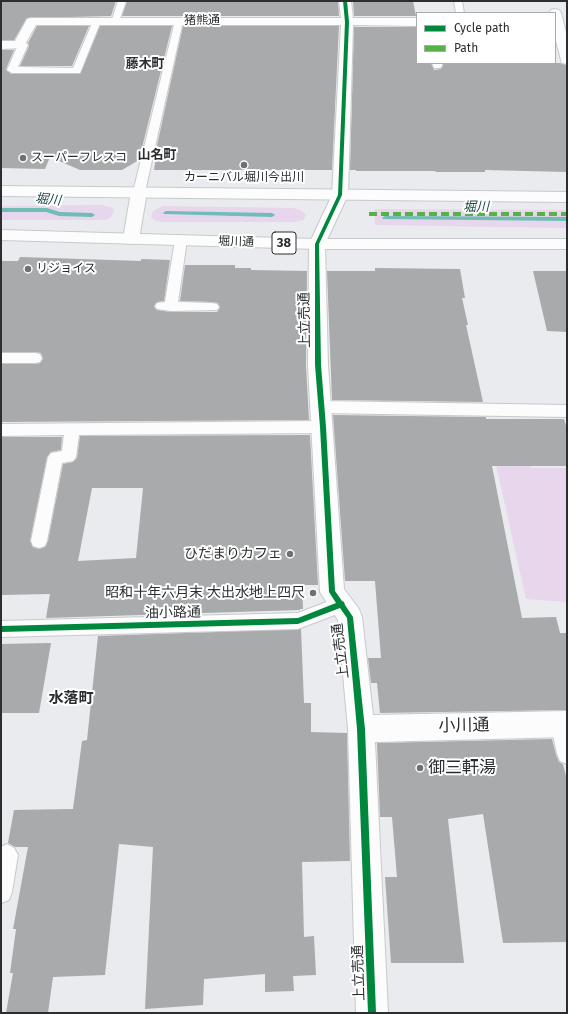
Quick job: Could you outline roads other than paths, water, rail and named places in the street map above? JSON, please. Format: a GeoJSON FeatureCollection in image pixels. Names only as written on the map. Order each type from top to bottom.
{"type":"FeatureCollection","features":[{"type":"Feature","properties":{"kind":"street"},"geometry":{"type":"LineString","coordinates":[[317,244],[340,195],[346,22],[345,1]]}},
{"type":"Feature","properties":{"kind":"street"},"geometry":{"type":"LineString","coordinates":[[551,1],[555,12]]}},
{"type":"Feature","properties":{"kind":"street"},"geometry":{"type":"LineString","coordinates":[[556,16],[561,29],[567,60]]}},
{"type":"Feature","properties":{"kind":"street","name":"猪熊通"},"geometry":{"type":"LineString","coordinates":[[19,45],[31,22],[39,20],[114,22],[416,22]]}},
{"type":"Feature","properties":{"kind":"street"},"geometry":{"type":"LineString","coordinates":[[1,45],[19,45]]}},
{"type":"Feature","properties":{"kind":"street"},"geometry":{"type":"LineString","coordinates":[[1,191],[567,197]]}},
{"type":"Feature","properties":{"kind":"street"},"geometry":{"type":"LineString","coordinates":[[131,238],[140,192]]}},
{"type":"Feature","properties":{"kind":"street","name":"堀川通"},"geometry":{"type":"LineString","coordinates":[[1,235],[317,244],[567,244]]}},
{"type":"Feature","properties":{"kind":"street","name":"上立売通"},"geometry":{"type":"LineString","coordinates":[[317,244],[318,365],[332,592],[350,617],[361,728],[372,1013]]}},
{"type":"Feature","properties":{"kind":"street","name":"小川通"},"geometry":{"type":"LineString","coordinates":[[361,728],[564,724]]}},
{"type":"Feature","properties":{"kind":"lane"},"geometry":{"type":"LineString","coordinates":[[114,22],[122,1]]}},
{"type":"Feature","properties":{"kind":"lane"},"geometry":{"type":"LineString","coordinates":[[458,1],[460,12]]}},
{"type":"Feature","properties":{"kind":"lane"},"geometry":{"type":"LineString","coordinates":[[19,45],[23,45],[12,70],[77,70],[97,21]]}},
{"type":"Feature","properties":{"kind":"lane"},"geometry":{"type":"LineString","coordinates":[[140,192],[179,21]]}},
{"type":"Feature","properties":{"kind":"lane"},"geometry":{"type":"LineString","coordinates":[[181,240],[166,306],[212,307]]}},
{"type":"Feature","properties":{"kind":"lane"},"geometry":{"type":"LineString","coordinates":[[1,358],[35,358]]}},
{"type":"Feature","properties":{"kind":"lane"},"geometry":{"type":"LineString","coordinates":[[1,430],[73,429],[322,417],[567,411]]}},
{"type":"Feature","properties":{"kind":"lane"},"geometry":{"type":"LineString","coordinates":[[39,540],[56,457],[68,457],[73,429]]}},
{"type":"Feature","properties":{"kind":"lane","name":"油小路通"},"geometry":{"type":"LineString","coordinates":[[1,629],[298,622],[342,604]]}},
{"type":"Feature","properties":{"kind":"lane"},"geometry":{"type":"LineString","coordinates":[[564,724],[567,754]]}},
{"type":"Feature","properties":{"kind":"lane"},"geometry":{"type":"LineString","coordinates":[[1,892],[7,855]]}},
{"type":"Feature","properties":{"kind":"waterway","name":"堀川"},"geometry":{"type":"LineString","coordinates":[[1,210],[47,210],[59,214],[92,215]]}},
{"type":"Feature","properties":{"kind":"waterway","name":"堀川"},"geometry":{"type":"LineString","coordinates":[[166,213],[272,215]]}},
{"type":"Feature","properties":{"kind":"waterway","name":"堀川"},"geometry":{"type":"LineString","coordinates":[[385,218],[567,219]]}},
{"type":"Feature","properties":{"kind":"place","name":"スーパーフレスコ"},"geometry":{"type":"Point","coordinates":[23,158]}},
{"type":"Feature","properties":{"kind":"place","name":"カーニバル堀川今出川"},"geometry":{"type":"Point","coordinates":[244,165]}},
{"type":"Feature","properties":{"kind":"place","name":"リジョイス"},"geometry":{"type":"Point","coordinates":[28,269]}},
{"type":"Feature","properties":{"kind":"place","name":"ひだまりカフェ"},"geometry":{"type":"Point","coordinates":[290,554]}},
{"type":"Feature","properties":{"kind":"place","name":"昭和十年六月末 大出水地上四尺"},"geometry":{"type":"Point","coordinates":[313,593]}},
{"type":"Feature","properties":{"kind":"place","name":"御三軒湯"},"geometry":{"type":"Point","coordinates":[420,768]}},
{"type":"Feature","properties":{"kind":"district","name":"藤木町"},"geometry":{"type":"Point","coordinates":[145,64]}},
{"type":"Feature","properties":{"kind":"district","name":"山名町"},"geometry":{"type":"Point","coordinates":[157,155]}},
{"type":"Feature","properties":{"kind":"district","name":"水落町"},"geometry":{"type":"Point","coordinates":[71,699]}}]}
